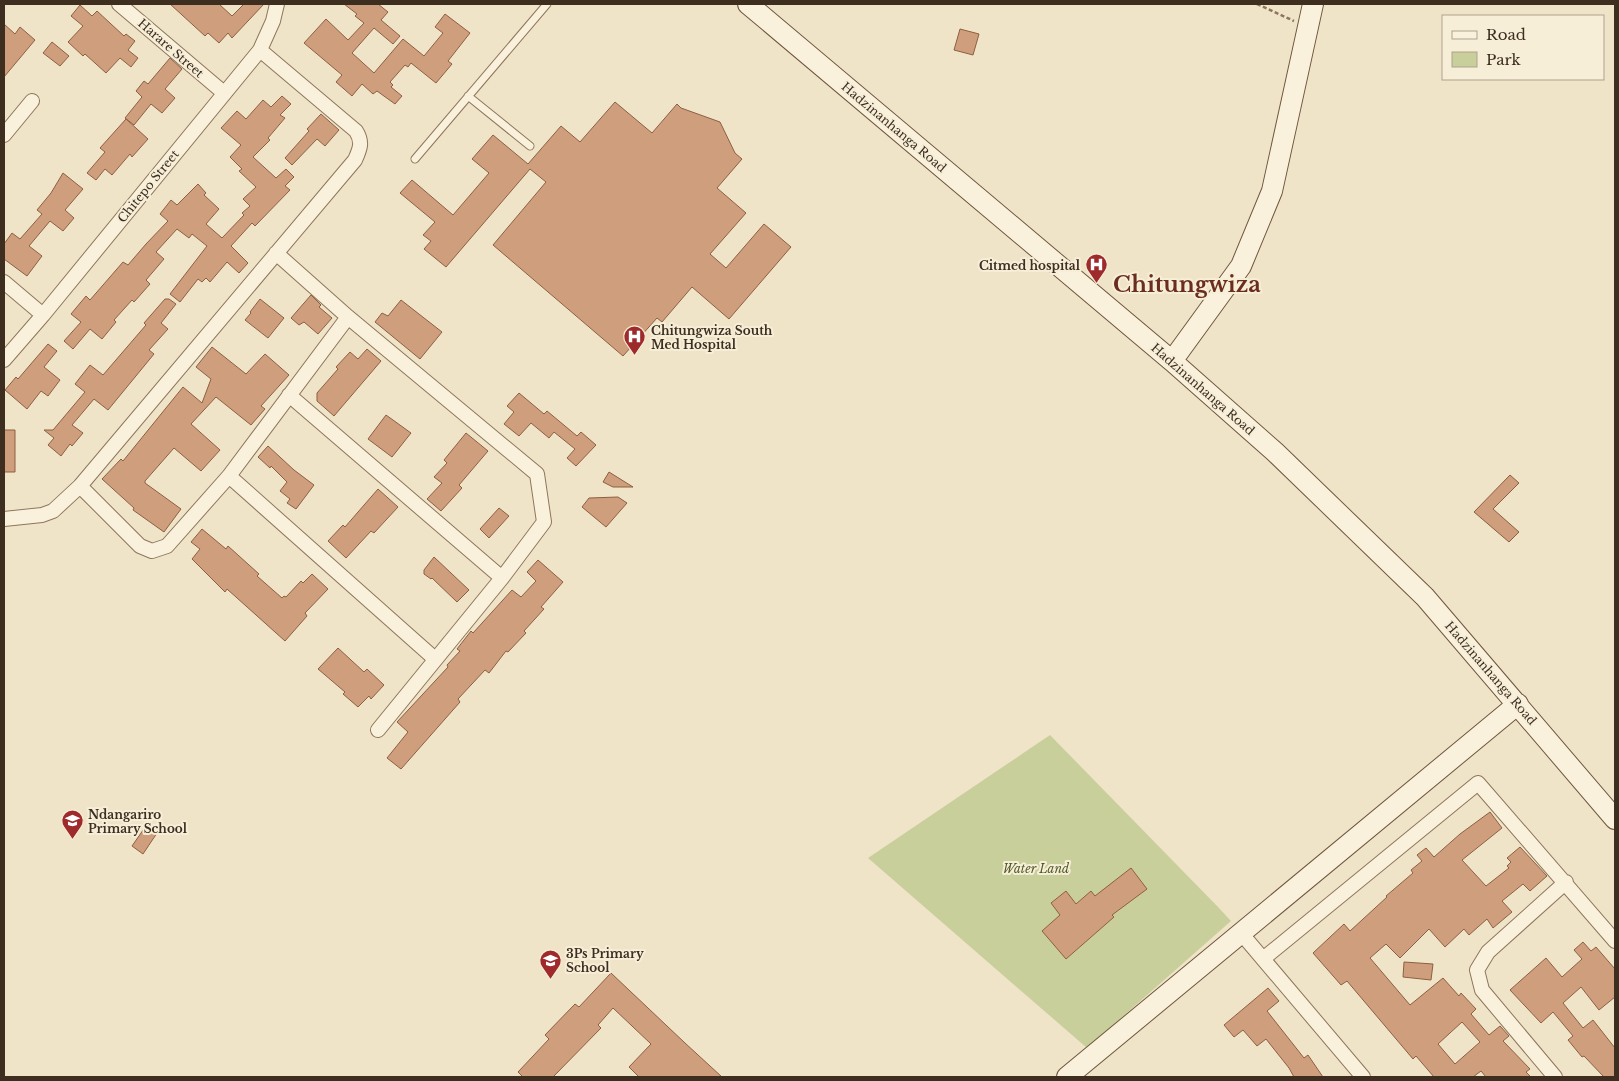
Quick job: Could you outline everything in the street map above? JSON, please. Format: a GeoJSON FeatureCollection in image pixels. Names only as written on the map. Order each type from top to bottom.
{"type":"FeatureCollection","features":[{"type":"Feature","properties":{"kind":"street","name":"Harare Street"},"geometry":{"type":"LineString","coordinates":[[119,4],[224,93]]}},
{"type":"Feature","properties":{"kind":"street","name":"Chitepo Street"},"geometry":{"type":"LineString","coordinates":[[4,360],[260,50],[273,21],[277,4]]}},
{"type":"Feature","properties":{"kind":"street","name":"Hadzinanhanga Road"},"geometry":{"type":"LineString","coordinates":[[748,4],[1172,361],[1275,452],[1425,597],[1615,819]]}},
{"type":"Feature","properties":{"kind":"street"},"geometry":{"type":"LineString","coordinates":[[1172,361],[1241,266],[1269,200],[1313,4]]}},
{"type":"Feature","properties":{"kind":"street"},"geometry":{"type":"LineString","coordinates":[[4,519],[47,514],[60,506],[80,486],[355,160],[361,144],[356,131],[260,50]]}},
{"type":"Feature","properties":{"kind":"street"},"geometry":{"type":"LineString","coordinates":[[4,135],[32,102]]}},
{"type":"Feature","properties":{"kind":"street"},"geometry":{"type":"LineString","coordinates":[[276,253],[348,317],[537,474],[544,522],[502,578],[378,730]]}},
{"type":"Feature","properties":{"kind":"street"},"geometry":{"type":"LineString","coordinates":[[4,282],[43,315]]}},
{"type":"Feature","properties":{"kind":"street"},"geometry":{"type":"LineString","coordinates":[[80,486],[140,546],[152,550],[167,546],[230,476],[348,317]]}},
{"type":"Feature","properties":{"kind":"street"},"geometry":{"type":"LineString","coordinates":[[289,395],[502,578]]}},
{"type":"Feature","properties":{"kind":"street"},"geometry":{"type":"LineString","coordinates":[[230,476],[435,659]]}},
{"type":"Feature","properties":{"kind":"street"},"geometry":{"type":"LineString","coordinates":[[1067,1077],[1518,704]]}},
{"type":"Feature","properties":{"kind":"street"},"geometry":{"type":"LineString","coordinates":[[1263,958],[1478,783],[1566,882],[1615,941]]}},
{"type":"Feature","properties":{"kind":"street"},"geometry":{"type":"LineString","coordinates":[[1555,1077],[1482,990],[1477,970],[1488,952],[1566,882]]}},
{"type":"Feature","properties":{"kind":"street"},"geometry":{"type":"LineString","coordinates":[[1241,933],[1363,1077]]}},
{"type":"Feature","properties":{"kind":"lane"},"geometry":{"type":"LineString","coordinates":[[415,160],[547,4]]}},
{"type":"Feature","properties":{"kind":"lane"},"geometry":{"type":"LineString","coordinates":[[468,96],[530,146]]}},
{"type":"Feature","properties":{"kind":"path"},"geometry":{"type":"LineString","coordinates":[[1256,4],[1308,28]]}},
{"type":"Feature","properties":{"kind":"green space","name":"Water Land"},"geometry":{"type":"Polygon","coordinates":[[[1050,735],[1231,921],[1087,1048],[868,858],[1050,735]]]}},
{"type":"Feature","properties":{"kind":"building"},"geometry":{"type":"Polygon","coordinates":[[[170,4],[219,4],[232,16],[244,4],[264,4],[232,38],[228,33],[219,43],[208,33],[205,36],[170,4]]]}},
{"type":"Feature","properties":{"kind":"building"},"geometry":{"type":"Polygon","coordinates":[[[344,4],[378,4],[388,12],[381,20],[400,36],[393,44],[374,28],[352,53],[374,73],[403,39],[424,56],[443,33],[435,27],[445,14],[470,33],[448,61],[452,64],[436,83],[411,63],[408,67],[405,65],[390,82],[393,85],[391,87],[402,96],[395,104],[377,91],[373,94],[362,84],[352,96],[336,82],[342,75],[304,43],[326,19],[348,40],[364,23],[355,16],[357,14],[344,4]]]}},
{"type":"Feature","properties":{"kind":"building"},"geometry":{"type":"Polygon","coordinates":[[[80,5],[92,16],[97,11],[124,36],[126,34],[135,41],[128,50],[138,58],[131,67],[120,58],[106,73],[68,42],[83,26],[71,16],[80,5]]]}},
{"type":"Feature","properties":{"kind":"building"},"geometry":{"type":"Polygon","coordinates":[[[4,24],[15,34],[20,27],[35,40],[4,77],[4,24]]]}},
{"type":"Feature","properties":{"kind":"building"},"geometry":{"type":"Polygon","coordinates":[[[960,29],[979,34],[973,55],[954,50],[960,29]]]}},
{"type":"Feature","properties":{"kind":"building"},"geometry":{"type":"Polygon","coordinates":[[[52,42],[69,56],[60,66],[43,53],[52,42]]]}},
{"type":"Feature","properties":{"kind":"building"},"geometry":{"type":"Polygon","coordinates":[[[170,58],[182,69],[165,89],[175,98],[162,113],[151,104],[134,125],[125,118],[142,97],[136,91],[144,81],[148,84],[170,58]]]}},
{"type":"Feature","properties":{"kind":"building"},"geometry":{"type":"Polygon","coordinates":[[[282,96],[291,104],[280,115],[285,118],[268,138],[270,140],[253,157],[276,178],[286,169],[294,177],[285,186],[290,190],[255,226],[252,223],[231,246],[248,263],[239,273],[227,262],[210,282],[206,278],[202,282],[198,279],[180,302],[170,294],[207,246],[192,234],[189,238],[177,229],[156,252],[164,259],[146,280],[150,284],[114,320],[116,322],[102,339],[90,329],[73,349],[64,341],[81,322],[71,314],[86,296],[90,300],[123,262],[128,265],[168,221],[160,214],[171,200],[177,205],[198,184],[206,193],[204,195],[219,209],[206,224],[222,238],[244,215],[242,213],[250,206],[243,199],[256,187],[239,171],[242,169],[230,157],[241,145],[221,128],[237,111],[246,119],[263,100],[271,107],[282,96]]]}},
{"type":"Feature","properties":{"kind":"building"},"geometry":{"type":"Polygon","coordinates":[[[615,102],[652,133],[677,104],[681,108],[720,122],[735,153],[742,159],[717,188],[746,213],[710,254],[726,268],[764,224],[791,247],[729,319],[692,287],[662,322],[657,318],[623,356],[493,245],[546,182],[530,169],[446,267],[424,249],[431,241],[423,235],[435,222],[400,193],[412,180],[453,215],[489,173],[472,159],[493,135],[528,164],[561,126],[580,142],[615,102]]]}},
{"type":"Feature","properties":{"kind":"building"},"geometry":{"type":"Polygon","coordinates":[[[321,114],[339,130],[325,146],[317,139],[292,165],[285,158],[321,114]]]}},
{"type":"Feature","properties":{"kind":"building"},"geometry":{"type":"Polygon","coordinates":[[[126,119],[148,139],[132,157],[130,154],[112,175],[105,169],[96,180],[87,173],[105,152],[100,148],[126,119]]]}},
{"type":"Feature","properties":{"kind":"building"},"geometry":{"type":"Polygon","coordinates":[[[63,173],[83,189],[65,210],[74,218],[63,231],[50,221],[29,246],[42,256],[27,276],[4,259],[4,244],[12,233],[20,239],[42,214],[37,210],[51,193],[63,173]]]}},
{"type":"Feature","properties":{"kind":"building"},"geometry":{"type":"Polygon","coordinates":[[[311,295],[321,305],[319,307],[332,318],[318,334],[304,322],[299,325],[291,318],[311,295]]]}},
{"type":"Feature","properties":{"kind":"building"},"geometry":{"type":"Polygon","coordinates":[[[165,299],[169,299],[176,304],[161,323],[168,329],[149,350],[154,354],[108,410],[94,399],[72,425],[83,433],[72,446],[70,444],[61,456],[48,445],[54,438],[44,430],[53,430],[85,392],[75,384],[90,365],[103,375],[146,325],[144,323],[165,299]]]}},
{"type":"Feature","properties":{"kind":"building"},"geometry":{"type":"Polygon","coordinates":[[[260,299],[284,318],[268,338],[245,320],[260,299]]]}},
{"type":"Feature","properties":{"kind":"building"},"geometry":{"type":"Polygon","coordinates":[[[401,300],[442,332],[420,359],[375,322],[382,313],[388,316],[401,300]]]}},
{"type":"Feature","properties":{"kind":"building"},"geometry":{"type":"Polygon","coordinates":[[[48,344],[57,351],[44,367],[60,380],[48,396],[41,391],[27,409],[5,390],[16,377],[18,379],[48,344]]]}},
{"type":"Feature","properties":{"kind":"building"},"geometry":{"type":"Polygon","coordinates":[[[212,347],[246,374],[265,354],[289,375],[261,406],[265,409],[251,425],[216,397],[191,424],[220,450],[201,471],[174,448],[145,481],[145,483],[181,509],[164,532],[133,510],[134,508],[102,479],[121,459],[123,461],[183,387],[202,403],[211,379],[196,367],[212,347]]]}},
{"type":"Feature","properties":{"kind":"building"},"geometry":{"type":"Polygon","coordinates":[[[367,349],[381,361],[334,416],[317,401],[317,393],[338,369],[336,367],[350,352],[358,359],[367,349]]]}},
{"type":"Feature","properties":{"kind":"building"},"geometry":{"type":"Polygon","coordinates":[[[519,393],[544,414],[547,411],[577,436],[581,432],[596,445],[576,466],[567,458],[575,449],[554,432],[549,438],[531,423],[519,436],[504,424],[514,412],[507,406],[519,393]]]}},
{"type":"Feature","properties":{"kind":"building"},"geometry":{"type":"Polygon","coordinates":[[[386,415],[411,433],[392,457],[368,439],[386,415]]]}},
{"type":"Feature","properties":{"kind":"building"},"geometry":{"type":"Polygon","coordinates":[[[4,430],[15,430],[15,472],[4,472],[4,430]]]}},
{"type":"Feature","properties":{"kind":"building"},"geometry":{"type":"Polygon","coordinates":[[[466,433],[488,451],[459,485],[462,488],[441,511],[427,499],[442,483],[434,477],[447,463],[444,460],[466,433]]]}},
{"type":"Feature","properties":{"kind":"building"},"geometry":{"type":"Polygon","coordinates":[[[268,446],[314,485],[296,509],[287,503],[290,499],[280,491],[287,482],[271,466],[270,468],[258,457],[268,446]]]}},
{"type":"Feature","properties":{"kind":"building"},"geometry":{"type":"Polygon","coordinates":[[[609,472],[633,487],[613,487],[603,482],[609,472]]]}},
{"type":"Feature","properties":{"kind":"building"},"geometry":{"type":"Polygon","coordinates":[[[1510,475],[1519,483],[1493,509],[1519,532],[1509,542],[1474,512],[1510,475]]]}},
{"type":"Feature","properties":{"kind":"building"},"geometry":{"type":"Polygon","coordinates":[[[378,489],[398,507],[374,533],[371,531],[346,558],[328,541],[343,525],[345,527],[378,489]]]}},
{"type":"Feature","properties":{"kind":"building"},"geometry":{"type":"Polygon","coordinates":[[[618,497],[627,503],[606,527],[582,507],[589,498],[618,497]]]}},
{"type":"Feature","properties":{"kind":"building"},"geometry":{"type":"Polygon","coordinates":[[[499,508],[509,516],[489,538],[480,529],[499,508]]]}},
{"type":"Feature","properties":{"kind":"building"},"geometry":{"type":"Polygon","coordinates":[[[202,529],[226,549],[228,546],[282,598],[286,597],[301,581],[303,583],[312,574],[328,589],[305,613],[307,616],[285,641],[227,589],[225,592],[192,559],[200,549],[191,542],[202,529]]]}},
{"type":"Feature","properties":{"kind":"building"},"geometry":{"type":"Polygon","coordinates":[[[434,557],[469,590],[457,602],[432,578],[424,574],[424,570],[434,557]]]}},
{"type":"Feature","properties":{"kind":"building"},"geometry":{"type":"Polygon","coordinates":[[[538,560],[563,582],[541,607],[544,609],[524,631],[526,633],[508,652],[506,651],[489,673],[485,670],[458,699],[460,702],[401,769],[387,758],[408,732],[397,722],[448,667],[447,665],[460,651],[457,649],[471,631],[473,633],[512,590],[521,597],[536,581],[527,572],[538,560]]]}},
{"type":"Feature","properties":{"kind":"building"},"geometry":{"type":"Polygon","coordinates":[[[338,648],[364,672],[367,669],[384,685],[371,699],[369,696],[358,707],[343,694],[345,692],[318,669],[338,648]]]}},
{"type":"Feature","properties":{"kind":"building"},"geometry":{"type":"Polygon","coordinates":[[[1490,812],[1502,828],[1462,860],[1486,886],[1509,868],[1507,866],[1511,862],[1507,858],[1520,847],[1547,876],[1530,891],[1523,884],[1502,901],[1512,912],[1493,928],[1487,919],[1469,935],[1464,929],[1445,947],[1429,929],[1400,958],[1386,944],[1370,958],[1410,1005],[1443,978],[1459,996],[1461,993],[1476,1009],[1471,1014],[1489,1035],[1500,1026],[1509,1036],[1503,1041],[1530,1069],[1526,1072],[1531,1077],[1486,1077],[1481,1071],[1473,1077],[1434,1077],[1416,1056],[1413,1059],[1347,981],[1341,985],[1313,953],[1344,924],[1350,931],[1413,873],[1411,870],[1422,861],[1417,855],[1426,848],[1434,857],[1460,834],[1490,812]],[[1462,1022],[1438,1044],[1455,1064],[1480,1042],[1462,1022]]]}},
{"type":"Feature","properties":{"kind":"building"},"geometry":{"type":"Polygon","coordinates":[[[148,823],[159,830],[143,854],[132,846],[148,823]]]}},
{"type":"Feature","properties":{"kind":"building"},"geometry":{"type":"Polygon","coordinates":[[[1131,868],[1147,889],[1112,915],[1114,917],[1066,959],[1042,931],[1060,915],[1051,903],[1066,891],[1076,904],[1091,891],[1095,896],[1131,868]]]}},
{"type":"Feature","properties":{"kind":"building"},"geometry":{"type":"Polygon","coordinates":[[[1583,942],[1591,951],[1596,947],[1615,969],[1615,997],[1599,1010],[1581,987],[1563,1003],[1583,1028],[1593,1020],[1615,1048],[1615,1077],[1604,1077],[1584,1056],[1582,1057],[1568,1040],[1573,1036],[1553,1012],[1541,1023],[1510,990],[1546,958],[1562,977],[1582,959],[1574,950],[1583,942]]]}},
{"type":"Feature","properties":{"kind":"building"},"geometry":{"type":"Polygon","coordinates":[[[1404,962],[1433,964],[1431,980],[1403,977],[1404,962]]]}},
{"type":"Feature","properties":{"kind":"building"},"geometry":{"type":"Polygon","coordinates":[[[611,973],[722,1077],[639,1077],[629,1067],[651,1044],[613,1008],[598,1025],[601,1028],[553,1077],[523,1077],[518,1072],[549,1039],[545,1035],[575,1004],[579,1007],[611,973]]]}},
{"type":"Feature","properties":{"kind":"building"},"geometry":{"type":"Polygon","coordinates":[[[1268,988],[1279,1001],[1267,1011],[1304,1058],[1308,1055],[1323,1077],[1294,1077],[1266,1039],[1257,1046],[1243,1030],[1234,1037],[1224,1025],[1268,988]]]}},
{"type":"Feature","properties":{"kind":"place","name":"Citmed hospital"},"geometry":{"type":"Point","coordinates":[1096,284]}},
{"type":"Feature","properties":{"kind":"place","name":"Chitungwiza South Med Hospital"},"geometry":{"type":"Point","coordinates":[635,356]}},
{"type":"Feature","properties":{"kind":"place","name":"Ndangariro Primary School"},"geometry":{"type":"Point","coordinates":[72,840]}},
{"type":"Feature","properties":{"kind":"place","name":"3Ps Primary School"},"geometry":{"type":"Point","coordinates":[550,979]}},
{"type":"Feature","properties":{"kind":"district","name":"Chitungwiza"},"geometry":{"type":"Point","coordinates":[1187,284]}}]}
